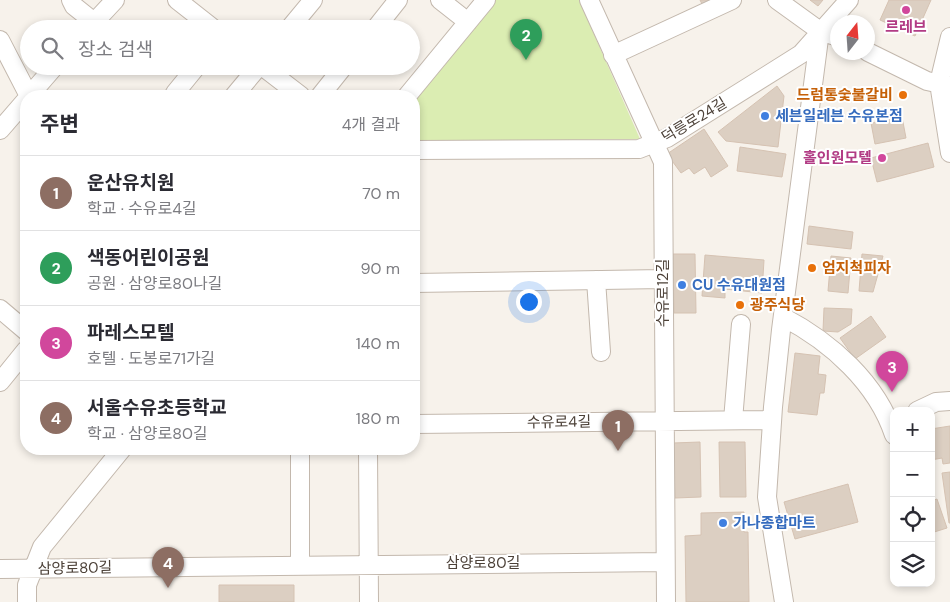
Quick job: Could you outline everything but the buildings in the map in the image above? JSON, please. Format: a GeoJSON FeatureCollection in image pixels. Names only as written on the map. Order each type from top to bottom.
{"type":"FeatureCollection","features":[{"type":"Feature","properties":{"kind":"street"},"geometry":{"type":"LineString","coordinates":[[70,0],[86,20]]}},
{"type":"Feature","properties":{"kind":"street"},"geometry":{"type":"LineString","coordinates":[[97,20],[115,0]]}},
{"type":"Feature","properties":{"kind":"street"},"geometry":{"type":"LineString","coordinates":[[177,0],[203,20]]}},
{"type":"Feature","properties":{"kind":"street"},"geometry":{"type":"LineString","coordinates":[[296,20],[313,0]]}},
{"type":"Feature","properties":{"kind":"street"},"geometry":{"type":"LineString","coordinates":[[382,20],[398,0]]}},
{"type":"Feature","properties":{"kind":"street"},"geometry":{"type":"LineString","coordinates":[[440,0],[468,22]]}},
{"type":"Feature","properties":{"kind":"street"},"geometry":{"type":"LineString","coordinates":[[411,90],[486,0]]}},
{"type":"Feature","properties":{"kind":"street","name":"수유로12길"},"geometry":{"type":"LineString","coordinates":[[588,0],[653,144],[663,162],[666,602]]}},
{"type":"Feature","properties":{"kind":"street"},"geometry":{"type":"LineString","coordinates":[[613,55],[732,0]]}},
{"type":"Feature","properties":{"kind":"street"},"geometry":{"type":"LineString","coordinates":[[777,0],[820,31],[830,34]]}},
{"type":"Feature","properties":{"kind":"street","name":"덕릉로24길"},"geometry":{"type":"LineString","coordinates":[[420,150],[639,149],[667,138],[801,54],[849,0]]}},
{"type":"Feature","properties":{"kind":"street"},"geometry":{"type":"LineString","coordinates":[[784,602],[767,497],[772,420],[783,317],[820,31]]}},
{"type":"Feature","properties":{"kind":"street"},"geometry":{"type":"LineString","coordinates":[[950,37],[944,85],[950,152]]}},
{"type":"Feature","properties":{"kind":"street"},"geometry":{"type":"LineString","coordinates":[[0,40],[26,90]]}},
{"type":"Feature","properties":{"kind":"street"},"geometry":{"type":"LineString","coordinates":[[875,55],[927,81],[944,85]]}},
{"type":"Feature","properties":{"kind":"street"},"geometry":{"type":"LineString","coordinates":[[34,90],[47,75]]}},
{"type":"Feature","properties":{"kind":"street"},"geometry":{"type":"LineString","coordinates":[[178,90],[190,75]]}},
{"type":"Feature","properties":{"kind":"street"},"geometry":{"type":"LineString","coordinates":[[239,90],[252,75]]}},
{"type":"Feature","properties":{"kind":"street"},"geometry":{"type":"LineString","coordinates":[[272,75],[293,90]]}},
{"type":"Feature","properties":{"kind":"street"},"geometry":{"type":"LineString","coordinates":[[325,90],[337,75]]}},
{"type":"Feature","properties":{"kind":"street"},"geometry":{"type":"LineString","coordinates":[[0,130],[20,107]]}},
{"type":"Feature","properties":{"kind":"street"},"geometry":{"type":"LineString","coordinates":[[420,283],[663,279]]}},
{"type":"Feature","properties":{"kind":"street"},"geometry":{"type":"LineString","coordinates":[[596,280],[601,352]]}},
{"type":"Feature","properties":{"kind":"street"},"geometry":{"type":"LineString","coordinates":[[0,309],[20,326]]}},
{"type":"Feature","properties":{"kind":"street"},"geometry":{"type":"LineString","coordinates":[[783,317],[820,339],[865,382],[890,424]]}},
{"type":"Feature","properties":{"kind":"street"},"geometry":{"type":"LineString","coordinates":[[733,420],[740,324]]}},
{"type":"Feature","properties":{"kind":"street"},"geometry":{"type":"LineString","coordinates":[[0,382],[20,357]]}},
{"type":"Feature","properties":{"kind":"street"},"geometry":{"type":"LineString","coordinates":[[925,407],[936,402],[950,400]]}},
{"type":"Feature","properties":{"kind":"street","name":"수유로4길"},"geometry":{"type":"LineString","coordinates":[[420,424],[772,420]]}},
{"type":"Feature","properties":{"kind":"street"},"geometry":{"type":"LineString","coordinates":[[27,602],[27,585],[42,547],[117,455]]}},
{"type":"Feature","properties":{"kind":"street"},"geometry":{"type":"LineString","coordinates":[[300,455],[300,565]]}},
{"type":"Feature","properties":{"kind":"street"},"geometry":{"type":"LineString","coordinates":[[368,455],[369,602]]}},
{"type":"Feature","properties":{"kind":"street","name":"삼양로80길"},"geometry":{"type":"LineString","coordinates":[[0,569],[665,562]]}},
{"type":"Feature","properties":{"kind":"green space"},"geometry":{"type":"Polygon","coordinates":[[[495,0],[579,0],[640,139],[420,142],[420,94],[495,0]]]}},
{"type":"Feature","properties":{"kind":"place","name":"르레브"},"geometry":{"type":"Point","coordinates":[906,10]}},
{"type":"Feature","properties":{"kind":"place","name":"색동어린이공원"},"geometry":{"type":"Point","coordinates":[526,60]}},
{"type":"Feature","properties":{"kind":"place","name":"드럼통숯불갈비"},"geometry":{"type":"Point","coordinates":[903,95]}},
{"type":"Feature","properties":{"kind":"place","name":"세븐일레븐 수유본점"},"geometry":{"type":"Point","coordinates":[765,116]}},
{"type":"Feature","properties":{"kind":"place","name":"홀인원모텔"},"geometry":{"type":"Point","coordinates":[882,158]}},
{"type":"Feature","properties":{"kind":"place","name":"엄지척피자"},"geometry":{"type":"Point","coordinates":[812,268]}},
{"type":"Feature","properties":{"kind":"place","name":"CU 수유대원점"},"geometry":{"type":"Point","coordinates":[682,285]}},
{"type":"Feature","properties":{"kind":"place","name":"광주식당"},"geometry":{"type":"Point","coordinates":[740,305]}},
{"type":"Feature","properties":{"kind":"place","name":"파레스모텔"},"geometry":{"type":"Point","coordinates":[892,392]}},
{"type":"Feature","properties":{"kind":"place","name":"운산유치원"},"geometry":{"type":"Point","coordinates":[618,451]}},
{"type":"Feature","properties":{"kind":"place","name":"가나종합마트"},"geometry":{"type":"Point","coordinates":[723,523]}},
{"type":"Feature","properties":{"kind":"place","name":"서울수유초등학교"},"geometry":{"type":"Point","coordinates":[168,588]}}]}
